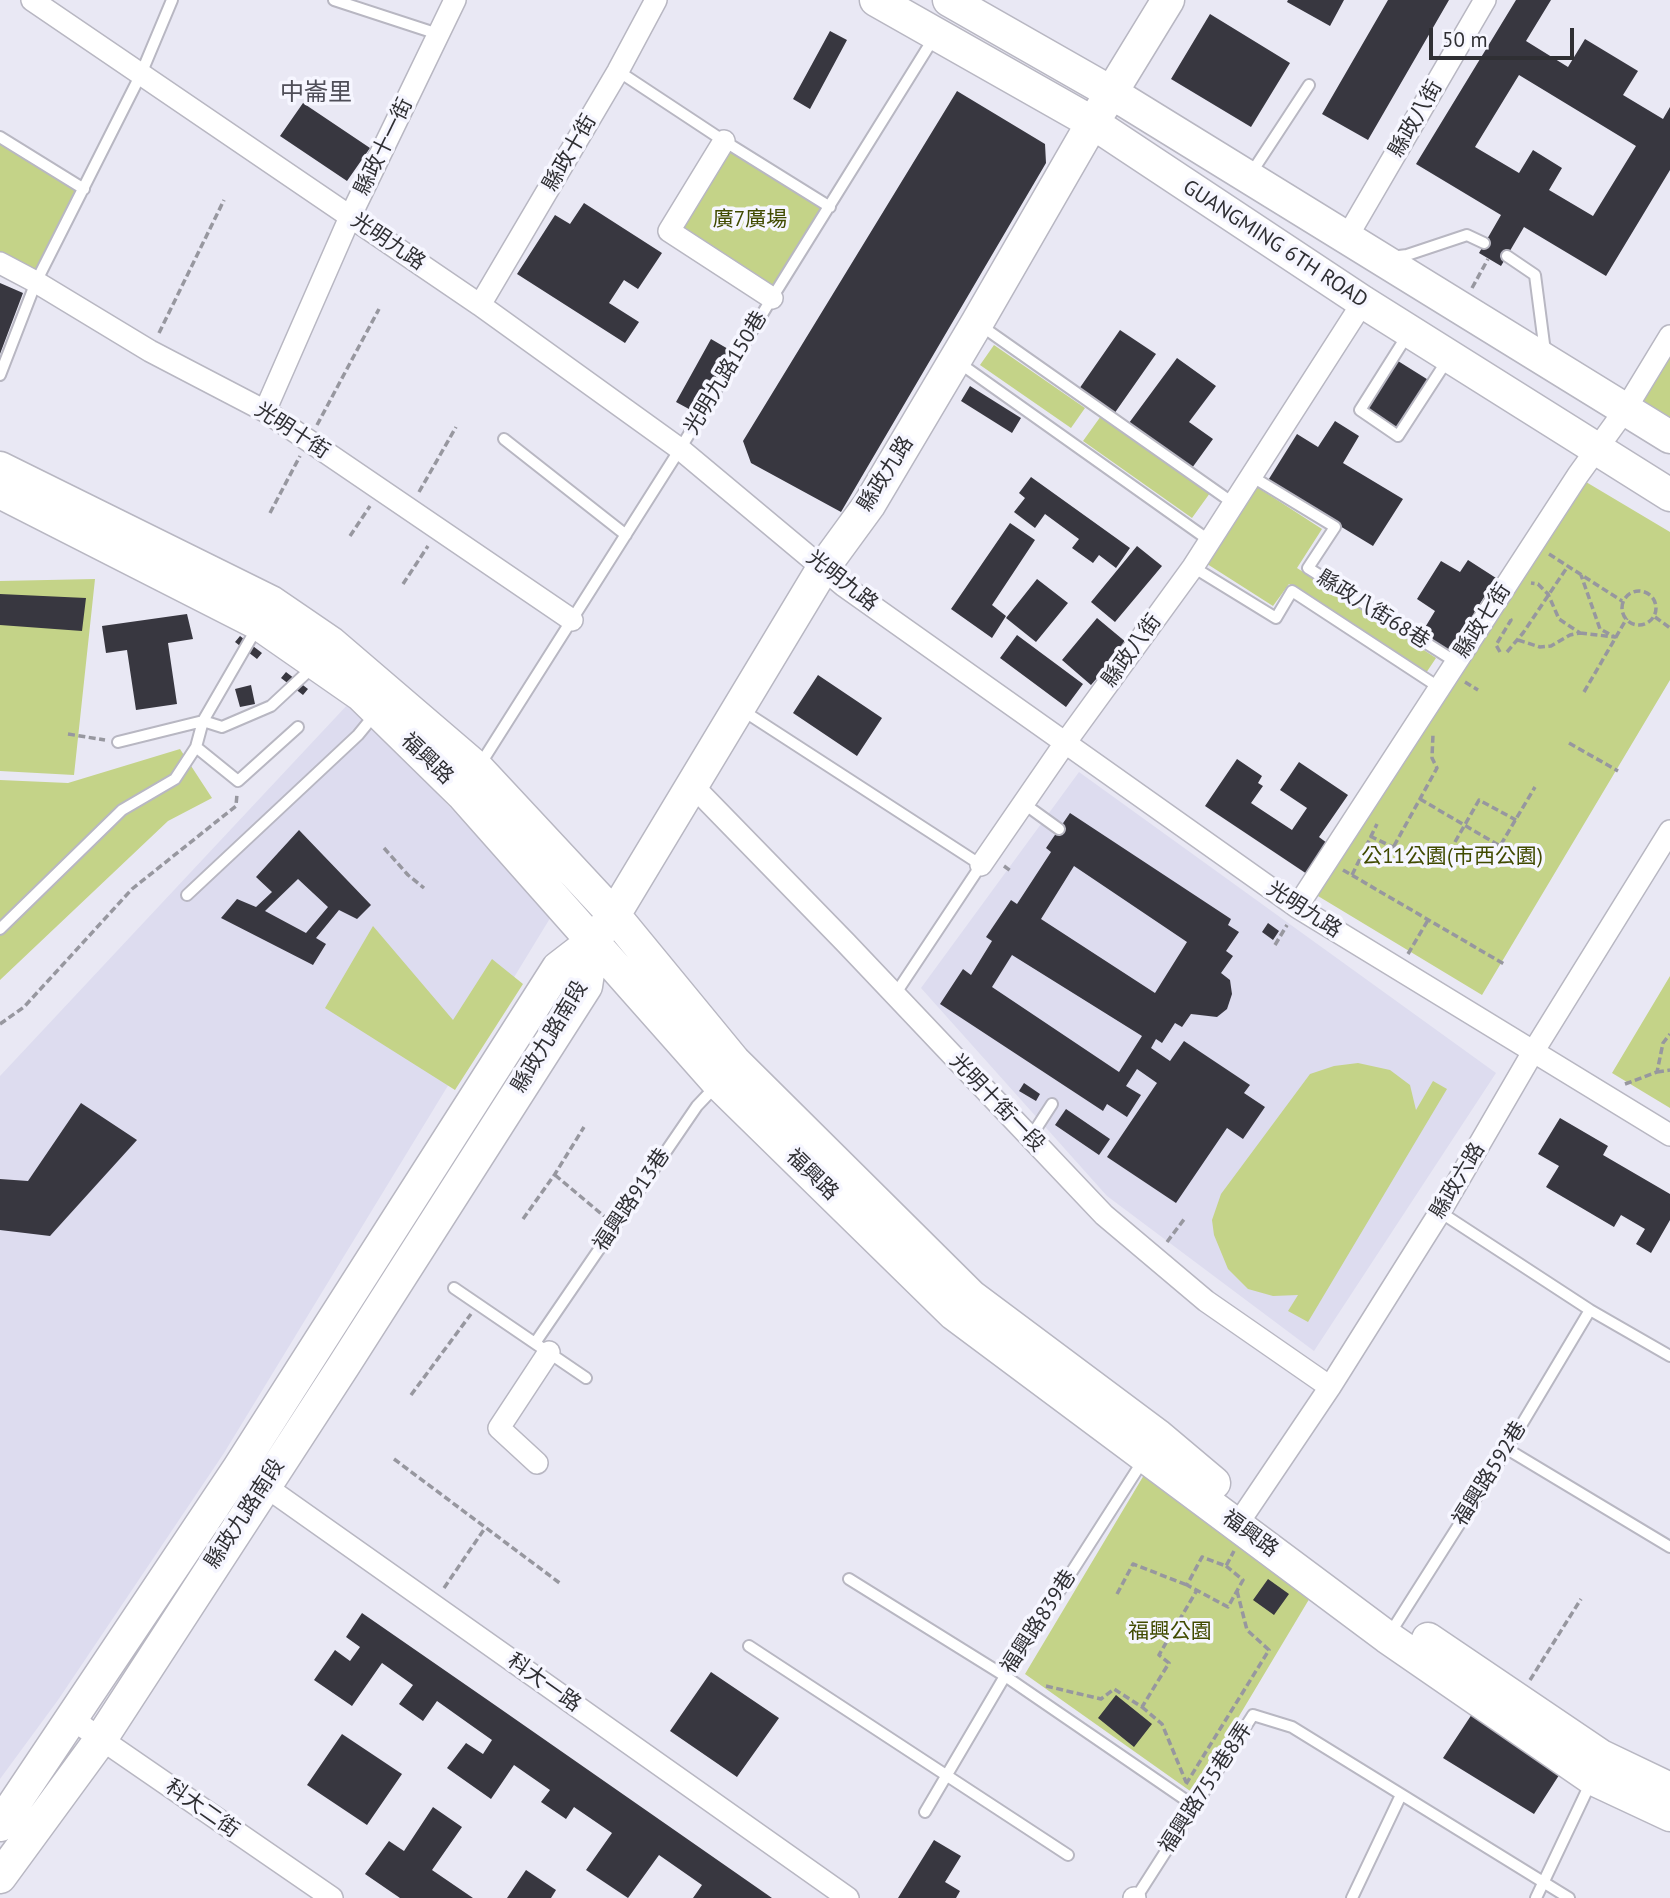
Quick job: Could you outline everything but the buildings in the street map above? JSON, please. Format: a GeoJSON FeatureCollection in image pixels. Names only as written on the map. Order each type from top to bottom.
{"type":"FeatureCollection","features":[{"type":"Feature","properties":{"kind":"street","name":"光明九路"},"geometry":{"type":"LineString","coordinates":[[32,0],[481,304],[680,449],[844,586],[1297,907],[1670,1135]]}},
{"type":"Feature","properties":{"kind":"street","name":"縣政十一街"},"geometry":{"type":"LineString","coordinates":[[265,411],[350,217],[455,0]]}},
{"type":"Feature","properties":{"kind":"street","name":"縣政十街"},"geometry":{"type":"LineString","coordinates":[[481,304],[618,71],[656,0]]}},
{"type":"Feature","properties":{"kind":"street","name":"GUANGMING 6TH ROAD"},"geometry":{"type":"LineString","coordinates":[[876,0],[1093,123],[1363,302],[1670,495]]}},
{"type":"Feature","properties":{"kind":"street","name":"GUANGMING 6TH ROAD"},"geometry":{"type":"LineString","coordinates":[[949,0],[1112,93],[1670,437]]}},
{"type":"Feature","properties":{"kind":"street","name":"縣政九路"},"geometry":{"type":"LineString","coordinates":[[593,941],[614,915],[823,568],[869,505],[1168,0]]}},
{"type":"Feature","properties":{"kind":"street","name":"縣政八街"},"geometry":{"type":"LineString","coordinates":[[1347,237],[1485,0]]}},
{"type":"Feature","properties":{"kind":"street","name":"光明九路150巷"},"geometry":{"type":"LineString","coordinates":[[724,141],[669,230],[772,298]]}},
{"type":"Feature","properties":{"kind":"street","name":"光明十街"},"geometry":{"type":"LineString","coordinates":[[0,263],[150,351],[265,411],[572,620]]}},
{"type":"Feature","properties":{"kind":"street","name":"縣政八街"},"geometry":{"type":"LineString","coordinates":[[981,865],[1065,743],[1193,567],[1363,302]]}},
{"type":"Feature","properties":{"kind":"street","name":"縣政七街"},"geometry":{"type":"LineString","coordinates":[[1297,907],[1533,544],[1625,410],[1670,336]]}},
{"type":"Feature","properties":{"kind":"street","name":"福興路"},"geometry":{"type":"LineString","coordinates":[[0,468],[265,613],[324,654],[470,781],[614,915],[726,1072]]}},
{"type":"Feature","properties":{"kind":"street","name":"福興路"},"geometry":{"type":"LineString","coordinates":[[0,492],[265,613]]}},
{"type":"Feature","properties":{"kind":"street","name":"福興路"},"geometry":{"type":"LineString","coordinates":[[324,654],[378,711],[470,781],[593,941],[726,1072],[971,1296],[1151,1446],[1241,1527],[1670,1815]]}},
{"type":"Feature","properties":{"kind":"street","name":"光明十街一段"},"geometry":{"type":"LineString","coordinates":[[692,786],[846,943],[1104,1215],[1206,1301],[1330,1387]]}},
{"type":"Feature","properties":{"kind":"street","name":"縣政六路"},"geometry":{"type":"LineString","coordinates":[[1241,1527],[1440,1212],[1533,1052],[1670,831]]}},
{"type":"Feature","properties":{"kind":"street","name":"縣政九路南段"},"geometry":{"type":"LineString","coordinates":[[0,1877],[101,1739],[252,1476],[558,968],[593,941]]}},
{"type":"Feature","properties":{"kind":"street","name":"福興路913巷"},"geometry":{"type":"LineString","coordinates":[[537,1462],[499,1428],[542,1347]]}},
{"type":"Feature","properties":{"kind":"street","name":"縣政九路南段"},"geometry":{"type":"LineString","coordinates":[[0,1825],[72,1719],[252,1476]]}},
{"type":"Feature","properties":{"kind":"street","name":"科大一路"},"geometry":{"type":"LineString","coordinates":[[252,1476],[848,1898]]}},
{"type":"Feature","properties":{"kind":"street","name":"福興路"},"geometry":{"type":"LineString","coordinates":[[1393,1628],[1518,1699],[1597,1768],[1670,1789]]}},
{"type":"Feature","properties":{"kind":"street","name":"科大二街"},"geometry":{"type":"LineString","coordinates":[[72,1719],[332,1898]]}},
{"type":"Feature","properties":{"kind":"lane"},"geometry":{"type":"LineString","coordinates":[[0,375],[36,282],[141,74],[172,0]]}},
{"type":"Feature","properties":{"kind":"lane"},"geometry":{"type":"LineString","coordinates":[[334,0],[438,34]]}},
{"type":"Feature","properties":{"kind":"lane","name":"光明九路150巷"},"geometry":{"type":"LineString","coordinates":[[470,781],[626,536],[937,34]]}},
{"type":"Feature","properties":{"kind":"lane"},"geometry":{"type":"LineString","coordinates":[[618,71],[830,207]]}},
{"type":"Feature","properties":{"kind":"lane"},"geometry":{"type":"LineString","coordinates":[[1249,177],[1309,85]]}},
{"type":"Feature","properties":{"kind":"lane"},"geometry":{"type":"LineString","coordinates":[[0,137],[84,189]]}},
{"type":"Feature","properties":{"kind":"lane"},"geometry":{"type":"LineString","coordinates":[[1380,258],[1407,255],[1467,235],[1485,243]]}},
{"type":"Feature","properties":{"kind":"lane"},"geometry":{"type":"LineString","coordinates":[[1507,256],[1535,275],[1544,344],[1551,363]]}},
{"type":"Feature","properties":{"kind":"lane"},"geometry":{"type":"LineString","coordinates":[[977,323],[1233,503]]}},
{"type":"Feature","properties":{"kind":"lane"},"geometry":{"type":"LineString","coordinates":[[1409,331],[1360,410],[1398,436],[1449,356]]}},
{"type":"Feature","properties":{"kind":"lane"},"geometry":{"type":"LineString","coordinates":[[955,360],[1210,541]]}},
{"type":"Feature","properties":{"kind":"lane"},"geometry":{"type":"LineString","coordinates":[[504,439],[626,536]]}},
{"type":"Feature","properties":{"kind":"lane","name":"縣政八街68巷"},"geometry":{"type":"LineString","coordinates":[[1251,476],[1335,527],[1308,568],[1456,662]]}},
{"type":"Feature","properties":{"kind":"lane","name":"縣政八街68巷"},"geometry":{"type":"LineString","coordinates":[[1193,567],[1276,618],[1292,591],[1440,688]]}},
{"type":"Feature","properties":{"kind":"lane"},"geometry":{"type":"LineString","coordinates":[[0,929],[122,810],[175,779],[196,747],[203,721],[265,613]]}},
{"type":"Feature","properties":{"kind":"lane"},"geometry":{"type":"LineString","coordinates":[[118,742],[203,721],[222,727],[271,706],[324,654]]}},
{"type":"Feature","properties":{"kind":"lane"},"geometry":{"type":"LineString","coordinates":[[740,709],[981,865]]}},
{"type":"Feature","properties":{"kind":"lane"},"geometry":{"type":"LineString","coordinates":[[187,895],[358,735],[378,711]]}},
{"type":"Feature","properties":{"kind":"lane"},"geometry":{"type":"LineString","coordinates":[[196,747],[238,781],[299,727]]}},
{"type":"Feature","properties":{"kind":"lane"},"geometry":{"type":"LineString","coordinates":[[1023,803],[1059,828]]}},
{"type":"Feature","properties":{"kind":"lane","name":"縣政八街"},"geometry":{"type":"LineString","coordinates":[[894,996],[981,865]]}},
{"type":"Feature","properties":{"kind":"lane","name":"福興路913巷"},"geometry":{"type":"LineString","coordinates":[[542,1347],[615,1226],[697,1106],[726,1072]]}},
{"type":"Feature","properties":{"kind":"lane"},"geometry":{"type":"LineString","coordinates":[[1030,1138],[1052,1104]]}},
{"type":"Feature","properties":{"kind":"lane"},"geometry":{"type":"LineString","coordinates":[[1440,1212],[1590,1310],[1670,1356]]}},
{"type":"Feature","properties":{"kind":"lane"},"geometry":{"type":"LineString","coordinates":[[454,1287],[586,1378]]}},
{"type":"Feature","properties":{"kind":"lane","name":"福興路592巷"},"geometry":{"type":"LineString","coordinates":[[1393,1628],[1507,1449],[1590,1310]]}},
{"type":"Feature","properties":{"kind":"lane","name":"福興路839巷"},"geometry":{"type":"LineString","coordinates":[[925,1812],[1005,1676],[1151,1446]]}},
{"type":"Feature","properties":{"kind":"lane"},"geometry":{"type":"LineString","coordinates":[[1507,1449],[1670,1547]]}},
{"type":"Feature","properties":{"kind":"lane"},"geometry":{"type":"LineString","coordinates":[[849,1579],[1005,1676],[1196,1807]]}},
{"type":"Feature","properties":{"kind":"lane"},"geometry":{"type":"LineString","coordinates":[[749,1646],[1068,1856]]}},
{"type":"Feature","properties":{"kind":"lane","name":"福興路755巷8弄"},"geometry":{"type":"LineString","coordinates":[[1135,1898],[1253,1715],[1292,1727],[1569,1898]]}},
{"type":"Feature","properties":{"kind":"lane"},"geometry":{"type":"LineString","coordinates":[[1535,1898],[1597,1768]]}},
{"type":"Feature","properties":{"kind":"lane"},"geometry":{"type":"LineString","coordinates":[[1353,1898],[1401,1796]]}},
{"type":"Feature","properties":{"kind":"path"},"geometry":{"type":"LineString","coordinates":[[150,351],[224,200]]}},
{"type":"Feature","properties":{"kind":"path"},"geometry":{"type":"LineString","coordinates":[[1470,292],[1488,259]]}},
{"type":"Feature","properties":{"kind":"path"},"geometry":{"type":"LineString","coordinates":[[270,513],[379,309]]}},
{"type":"Feature","properties":{"kind":"path"},"geometry":{"type":"LineString","coordinates":[[409,509],[456,427]]}},
{"type":"Feature","properties":{"kind":"path"},"geometry":{"type":"LineString","coordinates":[[351,536],[381,490]]}},
{"type":"Feature","properties":{"kind":"path"},"geometry":{"type":"LineString","coordinates":[[403,584],[439,529]]}},
{"type":"Feature","properties":{"kind":"path"},"geometry":{"type":"LineString","coordinates":[[1533,544],[1623,601]]}},
{"type":"Feature","properties":{"kind":"path"},"geometry":{"type":"LineString","coordinates":[[1507,652],[1568,566]]}},
{"type":"Feature","properties":{"kind":"path"},"geometry":{"type":"LineString","coordinates":[[1581,575],[1600,629],[1615,637]]}},
{"type":"Feature","properties":{"kind":"path"},"geometry":{"type":"LineString","coordinates":[[1639,591],[1651,597],[1657,608],[1654,617],[1647,623],[1636,625],[1622,615],[1623,601],[1630,594],[1639,591]]}},
{"type":"Feature","properties":{"kind":"path"},"geometry":{"type":"LineString","coordinates":[[1548,594],[1559,620],[1580,634]]}},
{"type":"Feature","properties":{"kind":"path"},"geometry":{"type":"LineString","coordinates":[[1654,617],[1670,628]]}},
{"type":"Feature","properties":{"kind":"path"},"geometry":{"type":"LineString","coordinates":[[1584,692],[1627,618]]}},
{"type":"Feature","properties":{"kind":"path"},"geometry":{"type":"LineString","coordinates":[[1518,640],[1528,645],[1551,646],[1570,635],[1615,637]]}},
{"type":"Feature","properties":{"kind":"path"},"geometry":{"type":"LineString","coordinates":[[1395,846],[1437,768],[1432,758],[1433,729]]}},
{"type":"Feature","properties":{"kind":"path"},"geometry":{"type":"LineString","coordinates":[[68,734],[118,742]]}},
{"type":"Feature","properties":{"kind":"path"},"geometry":{"type":"LineString","coordinates":[[1569,743],[1618,771]]}},
{"type":"Feature","properties":{"kind":"path"},"geometry":{"type":"LineString","coordinates":[[0,1024],[24,1007],[132,889],[236,806],[238,781]]}},
{"type":"Feature","properties":{"kind":"path"},"geometry":{"type":"LineString","coordinates":[[1420,799],[1500,846],[1535,787]]}},
{"type":"Feature","properties":{"kind":"path"},"geometry":{"type":"LineString","coordinates":[[1455,842],[1479,800],[1516,820]]}},
{"type":"Feature","properties":{"kind":"path"},"geometry":{"type":"LineString","coordinates":[[1352,875],[1377,824]]}},
{"type":"Feature","properties":{"kind":"path"},"geometry":{"type":"LineString","coordinates":[[1349,827],[1395,846],[1405,853]]}},
{"type":"Feature","properties":{"kind":"path"},"geometry":{"type":"LineString","coordinates":[[384,848],[408,875],[424,888]]}},
{"type":"Feature","properties":{"kind":"path"},"geometry":{"type":"LineString","coordinates":[[1336,866],[1504,964]]}},
{"type":"Feature","properties":{"kind":"path"},"geometry":{"type":"LineString","coordinates":[[1275,945],[1297,907]]}},
{"type":"Feature","properties":{"kind":"path"},"geometry":{"type":"LineString","coordinates":[[1399,970],[1428,920]]}},
{"type":"Feature","properties":{"kind":"path"},"geometry":{"type":"LineString","coordinates":[[1657,1072],[1663,1043],[1670,1034]]}},
{"type":"Feature","properties":{"kind":"path"},"geometry":{"type":"LineString","coordinates":[[1616,1079],[1622,1085],[1670,1070]]}},
{"type":"Feature","properties":{"kind":"path"},"geometry":{"type":"LineString","coordinates":[[523,1220],[584,1127]]}},
{"type":"Feature","properties":{"kind":"path"},"geometry":{"type":"LineString","coordinates":[[555,1174],[615,1226]]}},
{"type":"Feature","properties":{"kind":"path"},"geometry":{"type":"LineString","coordinates":[[1164,1246],[1185,1218]]}},
{"type":"Feature","properties":{"kind":"path"},"geometry":{"type":"LineString","coordinates":[[411,1395],[478,1304]]}},
{"type":"Feature","properties":{"kind":"path"},"geometry":{"type":"LineString","coordinates":[[394,1459],[561,1584]]}},
{"type":"Feature","properties":{"kind":"path"},"geometry":{"type":"LineString","coordinates":[[1226,1566],[1241,1527]]}},
{"type":"Feature","properties":{"kind":"path"},"geometry":{"type":"LineString","coordinates":[[433,1605],[486,1528]]}},
{"type":"Feature","properties":{"kind":"path"},"geometry":{"type":"LineString","coordinates":[[1117,1594],[1133,1563],[1187,1585],[1228,1607],[1243,1580],[1226,1566],[1202,1557],[1187,1585]]}},
{"type":"Feature","properties":{"kind":"path"},"geometry":{"type":"LineString","coordinates":[[1142,1707],[1169,1663],[1159,1655],[1197,1590]]}},
{"type":"Feature","properties":{"kind":"path"},"geometry":{"type":"LineString","coordinates":[[1186,1784],[1269,1650],[1247,1630],[1237,1591]]}},
{"type":"Feature","properties":{"kind":"path"},"geometry":{"type":"LineString","coordinates":[[1518,1699],[1581,1599]]}},
{"type":"Feature","properties":{"kind":"path"},"geometry":{"type":"LineString","coordinates":[[1041,1685],[1101,1699],[1114,1689],[1142,1707],[1162,1724],[1196,1807]]}},
{"type":"Feature","properties":{"kind":"shaded area"},"geometry":{"type":"Polygon","coordinates":[[[350,702],[552,915],[224,1453],[58,1700],[0,1779],[0,1076],[350,702]]]}},
{"type":"Feature","properties":{"kind":"shaded area"},"geometry":{"type":"Polygon","coordinates":[[[1079,772],[1496,1073],[1314,1351],[1107,1196],[921,988],[1079,772]]]}},
{"type":"Feature","properties":{"kind":"green space"},"geometry":{"type":"Polygon","coordinates":[[[0,137],[84,189],[36,282],[0,263],[0,137]]]}},
{"type":"Feature","properties":{"kind":"green space","name":"廣7廣場"},"geometry":{"type":"Polygon","coordinates":[[[724,141],[830,207],[772,298],[669,231],[724,141]]]}},
{"type":"Feature","properties":{"kind":"green space"},"geometry":{"type":"Polygon","coordinates":[[[1670,336],[1670,419],[1633,396],[1670,336]]]}},
{"type":"Feature","properties":{"kind":"green space"},"geometry":{"type":"Polygon","coordinates":[[[994,345],[1085,408],[1071,428],[980,365],[994,345]]]}},
{"type":"Feature","properties":{"kind":"green space"},"geometry":{"type":"Polygon","coordinates":[[[1101,416],[1210,493],[1192,518],[1083,441],[1101,416]]]}},
{"type":"Feature","properties":{"kind":"green space","name":"公11公園(市西公園)"},"geometry":{"type":"Polygon","coordinates":[[[1581,479],[1670,532],[1670,680],[1482,995],[1313,893],[1581,479]]]}},
{"type":"Feature","properties":{"kind":"green space"},"geometry":{"type":"Polygon","coordinates":[[[1254,485],[1322,529],[1297,568],[1436,658],[1426,673],[1289,584],[1273,606],[1204,562],[1254,485]]]}},
{"type":"Feature","properties":{"kind":"green space"},"geometry":{"type":"Polygon","coordinates":[[[95,579],[74,775],[0,771],[0,581],[95,579]]]}},
{"type":"Feature","properties":{"kind":"green space"},"geometry":{"type":"Polygon","coordinates":[[[180,749],[212,798],[168,821],[0,980],[0,780],[68,783],[180,749]]]}},
{"type":"Feature","properties":{"kind":"green space"},"geometry":{"type":"Polygon","coordinates":[[[373,926],[453,1020],[492,959],[523,984],[455,1090],[325,1008],[373,926]]]}},
{"type":"Feature","properties":{"kind":"green space"},"geometry":{"type":"Polygon","coordinates":[[[1670,976],[1670,1108],[1612,1073],[1670,976]]]}},
{"type":"Feature","properties":{"kind":"green space"},"geometry":{"type":"Polygon","coordinates":[[[1358,1063],[1390,1070],[1410,1085],[1416,1110],[1433,1081],[1447,1089],[1308,1322],[1288,1311],[1298,1295],[1273,1296],[1248,1289],[1228,1269],[1214,1235],[1212,1220],[1221,1194],[1310,1074],[1334,1066],[1358,1063]]]}},
{"type":"Feature","properties":{"kind":"green space","name":"福興公園"},"geometry":{"type":"Polygon","coordinates":[[[1144,1475],[1314,1591],[1193,1793],[1025,1674],[1144,1475]]]}},
{"type":"Feature","properties":{"kind":"district","name":"中崙里"},"geometry":{"type":"Point","coordinates":[316,93]}}]}
